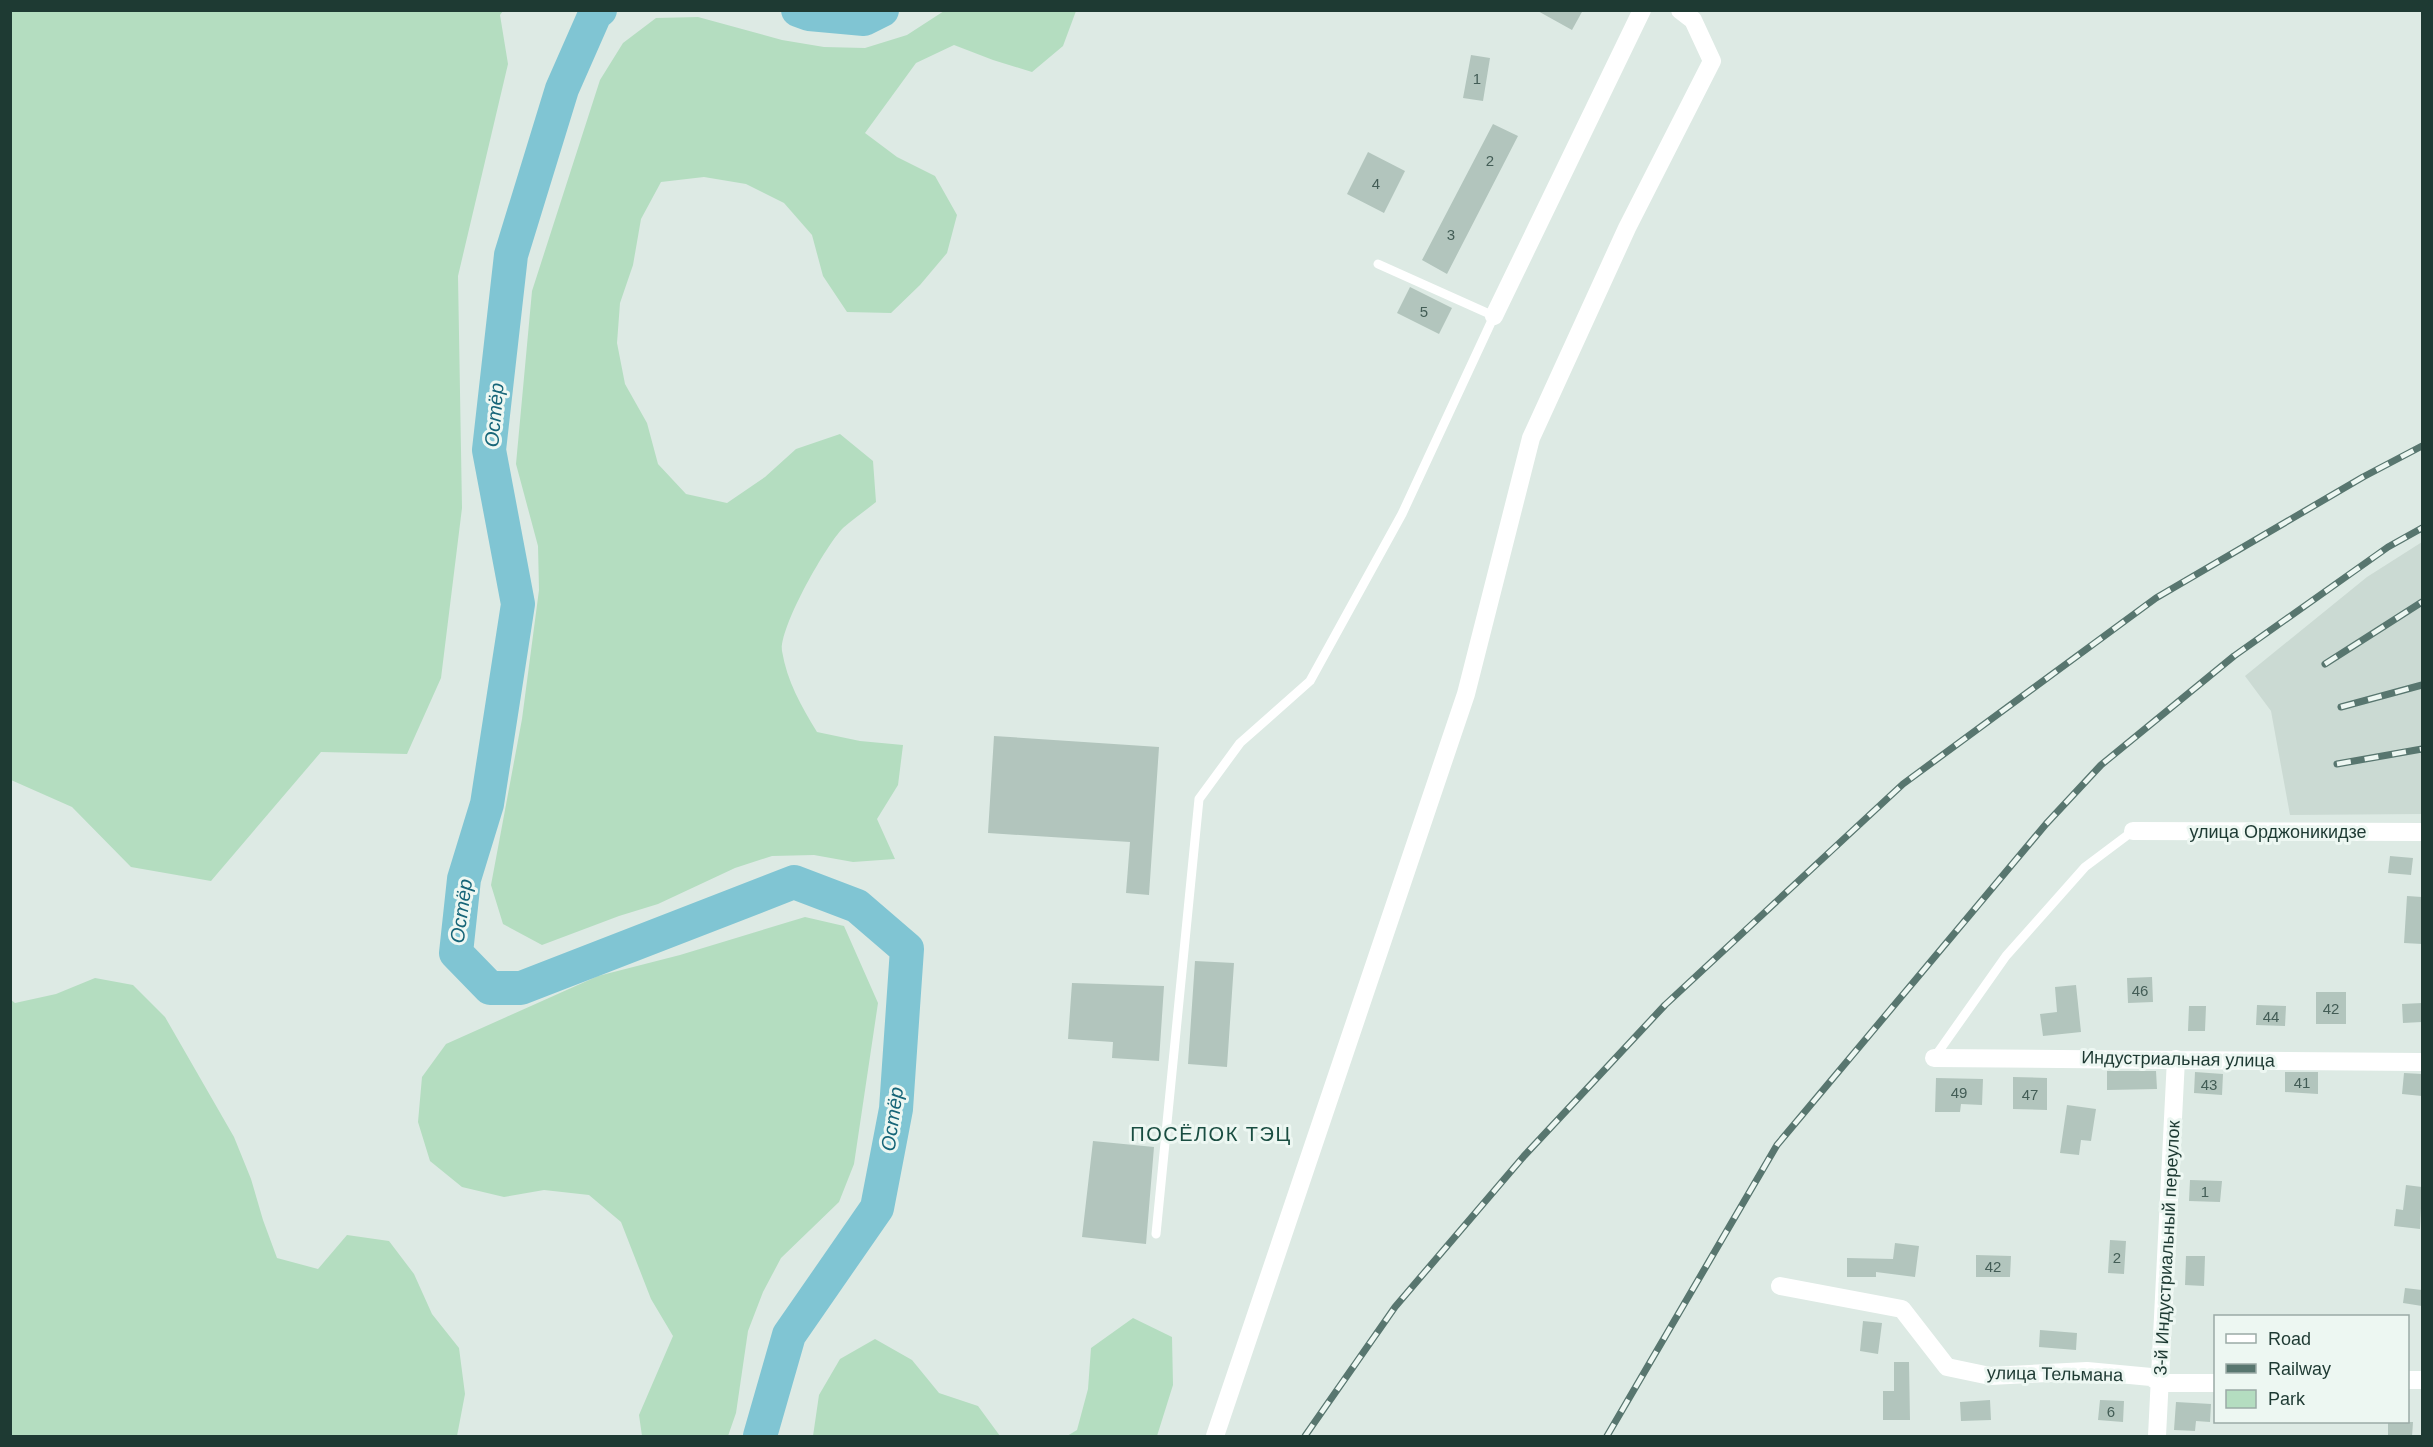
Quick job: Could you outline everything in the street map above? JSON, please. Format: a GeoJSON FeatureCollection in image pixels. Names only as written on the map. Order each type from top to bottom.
{"type":"FeatureCollection","features":[{"type":"Feature","properties":{"kind":"street"},"geometry":{"type":"LineString","coordinates":[[1494,316],[1642,10]]}},
{"type":"Feature","properties":{"kind":"street"},"geometry":{"type":"LineString","coordinates":[[1215,1437],[1466,694],[1530,438],[1627,228],[1712,61],[1692,20],[1680,10]]}},
{"type":"Feature","properties":{"kind":"street","name":"улица Орджоникидзе"},"geometry":{"type":"LineString","coordinates":[[2133,831],[2422,832]]}},
{"type":"Feature","properties":{"kind":"street","name":"Индустриальная улица"},"geometry":{"type":"LineString","coordinates":[[1934,1058],[2422,1062]]}},
{"type":"Feature","properties":{"kind":"street","name":"3-й Индустриальный переулок"},"geometry":{"type":"LineString","coordinates":[[2157,1437],[2175,1059]]}},
{"type":"Feature","properties":{"kind":"street","name":"улица Тельмана"},"geometry":{"type":"LineString","coordinates":[[1780,1286],[1902,1309],[1947,1366],[1990,1376],[2087,1371],[2151,1377],[2160,1383],[2214,1383]]}},
{"type":"Feature","properties":{"kind":"lane"},"geometry":{"type":"LineString","coordinates":[[1156,1234],[1198,799],[1240,742],[1310,681],[1402,514],[1494,316],[1378,264]]}},
{"type":"Feature","properties":{"kind":"lane"},"geometry":{"type":"LineString","coordinates":[[1934,1058],[2006,956],[2085,867],[2133,831]]}},
{"type":"Feature","properties":{"kind":"shaded area"},"geometry":{"type":"Polygon","coordinates":[[[2422,542],[2422,814],[2290,815],[2271,711],[2245,676],[2367,577],[2422,542]]]}},
{"type":"Feature","properties":{"kind":"green space"},"geometry":{"type":"Polygon","coordinates":[[[11,10],[503,11],[500,15],[508,64],[458,276],[462,508],[441,678],[407,754],[321,752],[211,881],[131,867],[72,807],[11,780],[11,10]]]}},
{"type":"Feature","properties":{"kind":"green space"},"geometry":{"type":"Polygon","coordinates":[[[944,11],[1076,11],[1063,46],[1032,72],[954,45],[916,63],[865,133],[897,157],[935,176],[957,215],[947,253],[920,285],[891,313],[847,312],[823,276],[812,235],[784,203],[746,184],[704,177],[661,182],[641,219],[633,265],[620,303],[617,343],[625,384],[647,423],[658,464],[686,494],[727,503],[765,477],[796,449],[840,434],[873,461],[876,502],[843,528],[826,551],[805,587],[788,624],[782,651],[795,693],[817,732],[860,741],[903,745],[898,785],[877,819],[895,859],[853,862],[814,855],[772,856],[735,868],[658,904],[542,945],[503,924],[491,885],[522,719],[539,590],[538,546],[516,464],[532,291],[600,80],[623,43],[656,18],[698,17],[782,40],[824,47],[865,48],[907,35],[944,11]]]}},
{"type":"Feature","properties":{"kind":"green space"},"geometry":{"type":"Polygon","coordinates":[[[805,917],[844,926],[878,1003],[854,1164],[839,1202],[781,1258],[763,1292],[748,1331],[736,1413],[728,1436],[642,1436],[639,1415],[673,1336],[651,1299],[621,1222],[589,1195],[544,1190],[504,1197],[462,1187],[430,1161],[418,1122],[422,1077],[446,1044],[598,976],[680,955],[805,917]]]}},
{"type":"Feature","properties":{"kind":"green space"},"geometry":{"type":"Polygon","coordinates":[[[95,978],[133,985],[165,1017],[234,1137],[251,1179],[277,1258],[318,1269],[347,1235],[389,1241],[414,1274],[432,1314],[459,1348],[465,1394],[457,1436],[11,1436],[11,1000],[15,1003],[56,994],[95,978]]]}},
{"type":"Feature","properties":{"kind":"green space"},"geometry":{"type":"Polygon","coordinates":[[[1133,1318],[1172,1337],[1173,1385],[1157,1436],[1067,1436],[1077,1430],[1088,1389],[1091,1348],[1133,1318]]]}},
{"type":"Feature","properties":{"kind":"green space"},"geometry":{"type":"Polygon","coordinates":[[[875,1339],[912,1360],[939,1393],[978,1406],[1000,1436],[813,1436],[819,1395],[840,1359],[875,1339]]]}},
{"type":"Feature","properties":{"kind":"building"},"geometry":{"type":"Polygon","coordinates":[[[1536,10],[1583,10],[1572,30],[1536,10]]]}},
{"type":"Feature","properties":{"kind":"building"},"geometry":{"type":"Polygon","coordinates":[[[1471,55],[1490,58],[1483,101],[1463,98],[1471,55]]]}},
{"type":"Feature","properties":{"kind":"building"},"geometry":{"type":"Polygon","coordinates":[[[1493,124],[1518,136],[1447,274],[1422,260],[1493,124]]]}},
{"type":"Feature","properties":{"kind":"building"},"geometry":{"type":"Polygon","coordinates":[[[1368,152],[1405,171],[1384,213],[1347,194],[1368,152]]]}},
{"type":"Feature","properties":{"kind":"building"},"geometry":{"type":"Polygon","coordinates":[[[1410,287],[1452,308],[1439,334],[1397,313],[1410,287]]]}},
{"type":"Feature","properties":{"kind":"building"},"geometry":{"type":"Polygon","coordinates":[[[994,736],[1159,747],[1149,895],[1126,893],[1130,842],[988,833],[994,736]]]}},
{"type":"Feature","properties":{"kind":"building"},"geometry":{"type":"Polygon","coordinates":[[[2390,856],[2413,858],[2411,875],[2388,873],[2390,856]]]}},
{"type":"Feature","properties":{"kind":"building"},"geometry":{"type":"Polygon","coordinates":[[[2407,896],[2422,897],[2422,944],[2404,943],[2407,896]]]}},
{"type":"Feature","properties":{"kind":"building"},"geometry":{"type":"Polygon","coordinates":[[[1195,961],[1234,963],[1227,1067],[1188,1064],[1195,961]]]}},
{"type":"Feature","properties":{"kind":"building"},"geometry":{"type":"Polygon","coordinates":[[[2152,977],[2153,1002],[2128,1003],[2127,978],[2152,977]]]}},
{"type":"Feature","properties":{"kind":"building"},"geometry":{"type":"Polygon","coordinates":[[[1072,983],[1164,986],[1159,1061],[1112,1058],[1113,1042],[1068,1039],[1072,983]]]}},
{"type":"Feature","properties":{"kind":"building"},"geometry":{"type":"Polygon","coordinates":[[[2076,985],[2081,1032],[2043,1036],[2040,1014],[2057,1012],[2055,987],[2076,985]]]}},
{"type":"Feature","properties":{"kind":"building"},"geometry":{"type":"Polygon","coordinates":[[[2316,992],[2346,992],[2346,1024],[2316,1024],[2316,992]]]}},
{"type":"Feature","properties":{"kind":"building"},"geometry":{"type":"Polygon","coordinates":[[[2422,1003],[2422,1022],[2403,1023],[2402,1004],[2422,1003]]]}},
{"type":"Feature","properties":{"kind":"building"},"geometry":{"type":"Polygon","coordinates":[[[2257,1005],[2286,1006],[2285,1026],[2256,1025],[2257,1005]]]}},
{"type":"Feature","properties":{"kind":"building"},"geometry":{"type":"Polygon","coordinates":[[[2189,1006],[2206,1006],[2205,1031],[2188,1031],[2189,1006]]]}},
{"type":"Feature","properties":{"kind":"building"},"geometry":{"type":"Polygon","coordinates":[[[2107,1071],[2156,1071],[2157,1089],[2107,1090],[2107,1071]]]}},
{"type":"Feature","properties":{"kind":"building"},"geometry":{"type":"Polygon","coordinates":[[[2195,1072],[2223,1074],[2222,1095],[2194,1093],[2195,1072]]]}},
{"type":"Feature","properties":{"kind":"building"},"geometry":{"type":"Polygon","coordinates":[[[2285,1072],[2318,1072],[2318,1094],[2285,1092],[2285,1072]]]}},
{"type":"Feature","properties":{"kind":"building"},"geometry":{"type":"Polygon","coordinates":[[[2404,1073],[2422,1074],[2422,1096],[2402,1094],[2404,1073]]]}},
{"type":"Feature","properties":{"kind":"building"},"geometry":{"type":"Polygon","coordinates":[[[2013,1077],[2047,1078],[2047,1110],[2013,1109],[2013,1077]]]}},
{"type":"Feature","properties":{"kind":"building"},"geometry":{"type":"Polygon","coordinates":[[[1936,1078],[1983,1079],[1982,1105],[1961,1104],[1960,1112],[1935,1112],[1936,1078]]]}},
{"type":"Feature","properties":{"kind":"building"},"geometry":{"type":"Polygon","coordinates":[[[2067,1105],[2096,1109],[2091,1141],[2081,1140],[2079,1155],[2060,1153],[2067,1105]]]}},
{"type":"Feature","properties":{"kind":"building"},"geometry":{"type":"Polygon","coordinates":[[[1093,1141],[1154,1147],[1146,1244],[1082,1237],[1093,1141]]]}},
{"type":"Feature","properties":{"kind":"building"},"geometry":{"type":"Polygon","coordinates":[[[2190,1180],[2222,1181],[2220,1202],[2189,1201],[2190,1180]]]}},
{"type":"Feature","properties":{"kind":"building"},"geometry":{"type":"Polygon","coordinates":[[[2406,1185],[2422,1187],[2420,1229],[2394,1226],[2396,1209],[2403,1210],[2406,1185]]]}},
{"type":"Feature","properties":{"kind":"building"},"geometry":{"type":"Polygon","coordinates":[[[2110,1240],[2126,1241],[2124,1274],[2108,1273],[2110,1240]]]}},
{"type":"Feature","properties":{"kind":"building"},"geometry":{"type":"Polygon","coordinates":[[[1895,1243],[1919,1246],[1915,1277],[1876,1272],[1876,1277],[1847,1277],[1847,1258],[1893,1259],[1895,1243]]]}},
{"type":"Feature","properties":{"kind":"building"},"geometry":{"type":"Polygon","coordinates":[[[1976,1255],[2011,1256],[2010,1277],[1976,1277],[1976,1255]]]}},
{"type":"Feature","properties":{"kind":"building"},"geometry":{"type":"Polygon","coordinates":[[[2186,1256],[2205,1256],[2204,1286],[2185,1285],[2186,1256]]]}},
{"type":"Feature","properties":{"kind":"building"},"geometry":{"type":"Polygon","coordinates":[[[2405,1288],[2422,1290],[2422,1306],[2403,1303],[2405,1288]]]}},
{"type":"Feature","properties":{"kind":"building"},"geometry":{"type":"Polygon","coordinates":[[[1863,1321],[1882,1323],[1878,1354],[1860,1351],[1863,1321]]]}},
{"type":"Feature","properties":{"kind":"building"},"geometry":{"type":"Polygon","coordinates":[[[2040,1330],[2077,1333],[2076,1350],[2039,1347],[2040,1330]]]}},
{"type":"Feature","properties":{"kind":"building"},"geometry":{"type":"Polygon","coordinates":[[[1894,1362],[1909,1362],[1910,1420],[1883,1420],[1883,1391],[1894,1391],[1894,1362]]]}},
{"type":"Feature","properties":{"kind":"building"},"geometry":{"type":"Polygon","coordinates":[[[1990,1400],[1991,1420],[1961,1421],[1960,1402],[1990,1400]]]}},
{"type":"Feature","properties":{"kind":"building"},"geometry":{"type":"Polygon","coordinates":[[[2100,1400],[2124,1401],[2123,1422],[2098,1420],[2100,1400]]]}},
{"type":"Feature","properties":{"kind":"building"},"geometry":{"type":"Polygon","coordinates":[[[2176,1402],[2211,1404],[2210,1422],[2196,1421],[2195,1431],[2174,1430],[2176,1402]]]}},
{"type":"Feature","properties":{"kind":"building"},"geometry":{"type":"Polygon","coordinates":[[[2413,1422],[2412,1437],[2388,1437],[2388,1423],[2413,1422]]]}},
{"type":"Feature","properties":{"kind":"waterway","name":"Остёр"},"geometry":{"type":"LineString","coordinates":[[600,10],[595,14],[562,89],[511,255],[489,450],[518,604],[487,804],[464,879],[456,953],[490,988],[521,988],[794,882],[857,906],[907,949],[896,1109],[877,1208],[789,1335],[760,1436]]}},
{"type":"Feature","properties":{"kind":"waterway","name":"Остёр"},"geometry":{"type":"LineString","coordinates":[[798,10],[809,14],[864,19],[882,10]]}},
{"type":"Feature","properties":{"kind":"railway"},"geometry":{"type":"LineString","coordinates":[[1305,1436],[1395,1307],[1524,1156],[1665,1005],[1903,784],[2156,598],[2363,477],[2422,446]]}},
{"type":"Feature","properties":{"kind":"railway"},"geometry":{"type":"LineString","coordinates":[[1607,1436],[1777,1145],[2046,824],[2101,765],[2234,656],[2388,547],[2422,528]]}},
{"type":"Feature","properties":{"kind":"railway"},"geometry":{"type":"LineString","coordinates":[[2325,664],[2422,602]]}},
{"type":"Feature","properties":{"kind":"railway"},"geometry":{"type":"LineString","coordinates":[[2341,707],[2422,685]]}},
{"type":"Feature","properties":{"kind":"railway"},"geometry":{"type":"LineString","coordinates":[[2337,764],[2422,749]]}},
{"type":"Feature","properties":{"kind":"district","name":"ПОСЁЛОК ТЭЦ"},"geometry":{"type":"Point","coordinates":[1211,1134]}}]}
